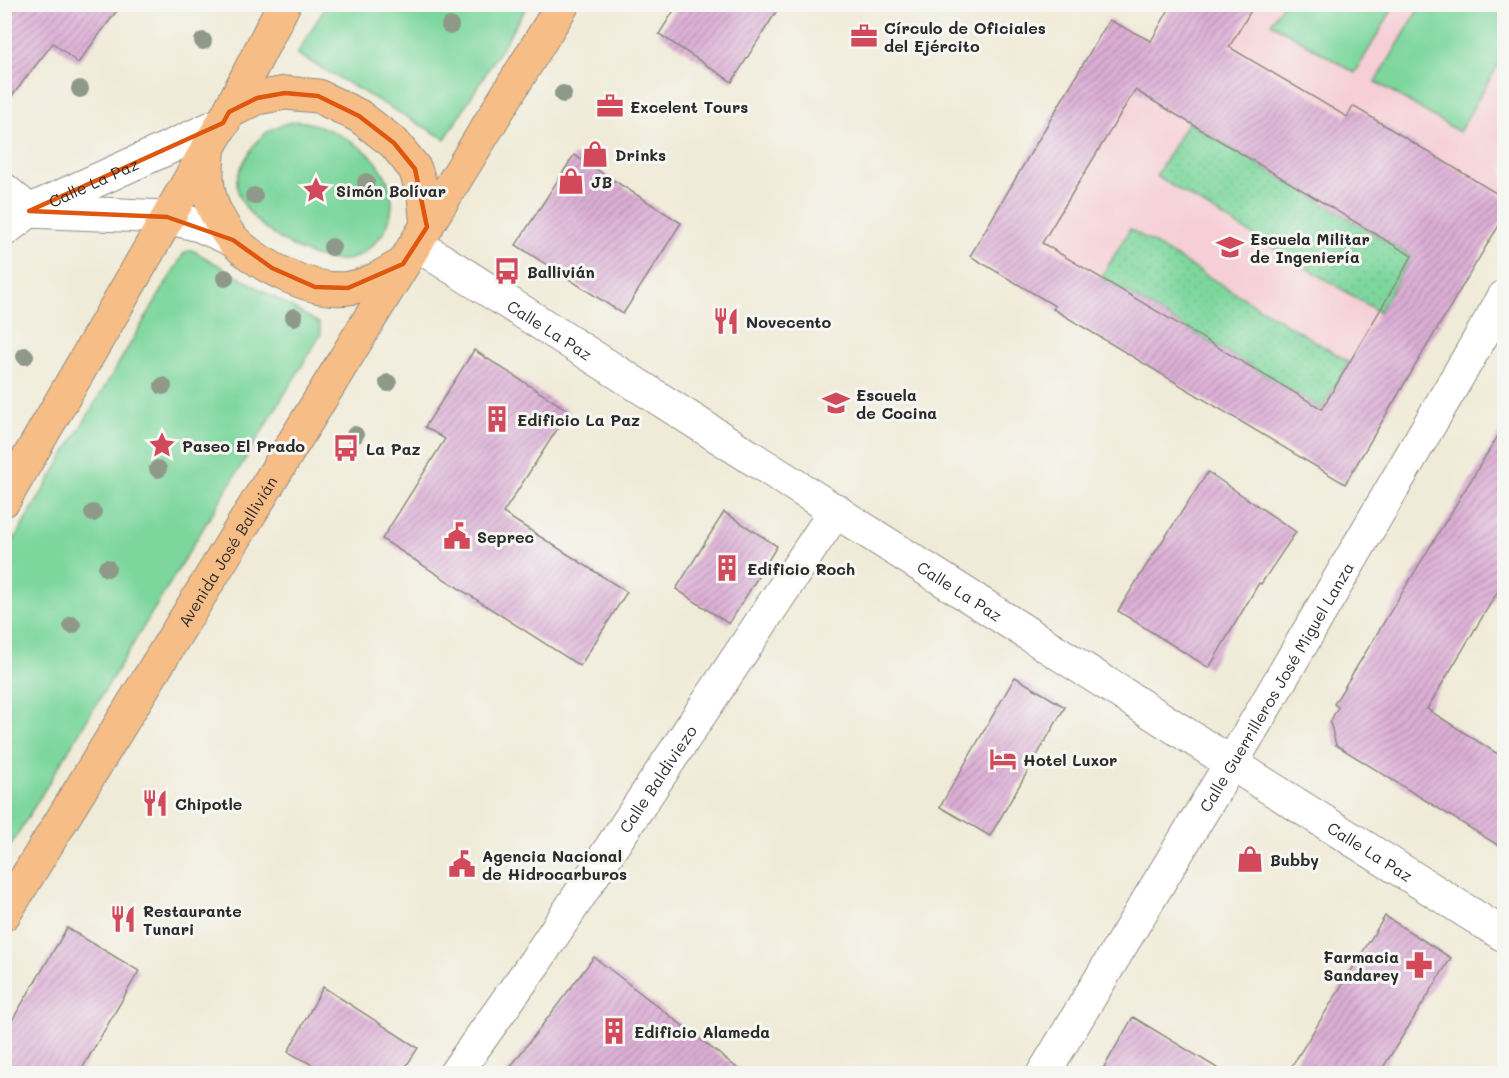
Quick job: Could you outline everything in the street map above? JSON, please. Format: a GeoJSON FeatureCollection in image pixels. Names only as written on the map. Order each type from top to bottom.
{"type":"FeatureCollection","features":[{"type":"Feature","properties":{"kind":"main road"},"geometry":{"type":"LineString","coordinates":[[4,500],[220,127],[284,4]]}},
{"type":"Feature","properties":{"kind":"main road","name":"Avenida José Ballivián"},"geometry":{"type":"LineString","coordinates":[[4,914],[563,4]]}},
{"type":"Feature","properties":{"kind":"main road","name":"Calle La Paz"},"geometry":{"type":"LineString","coordinates":[[285,93],[318,96],[358,116],[394,143],[415,169],[424,196],[415,245],[377,280],[348,288],[315,287],[272,268],[233,240],[216,213],[209,192],[206,171],[220,127],[257,98],[285,93]]}},
{"type":"Feature","properties":{"kind":"street","name":"Calle La Paz"},"geometry":{"type":"LineString","coordinates":[[17,220],[220,127]]}},
{"type":"Feature","properties":{"kind":"street","name":"Calle La Paz"},"geometry":{"type":"LineString","coordinates":[[4,190],[17,220]]}},
{"type":"Feature","properties":{"kind":"street","name":"Calle La Paz"},"geometry":{"type":"LineString","coordinates":[[17,220],[167,217],[199,225],[233,240]]}},
{"type":"Feature","properties":{"kind":"street","name":"Calle La Paz"},"geometry":{"type":"LineString","coordinates":[[415,245],[1504,935]]}},
{"type":"Feature","properties":{"kind":"street","name":"Calle Guerrilleros José Miguel Lanza"},"geometry":{"type":"LineString","coordinates":[[1043,1074],[1231,763],[1504,297]]}},
{"type":"Feature","properties":{"kind":"street","name":"Calle Baldiviezo"},"geometry":{"type":"LineString","coordinates":[[454,1074],[534,962],[836,510]]}},
{"type":"Feature","properties":{"kind":"highlighted area"},"geometry":{"type":"Polygon","coordinates":[[[285,93],[318,96],[359,116],[394,143],[415,169],[427,227],[403,264],[348,288],[315,287],[272,268],[233,240],[167,217],[29,211],[223,123],[229,112],[257,98],[285,93]]]}},
{"type":"Feature","properties":{"kind":"shaded area","name":"Escuela Militar de Ingeniería"},"geometry":{"type":"Polygon","coordinates":[[[1172,5],[1504,5],[1504,218],[1345,484],[1053,309],[970,256],[1109,20],[1149,40],[1172,5]]]}},
{"type":"Feature","properties":{"kind":"green space"},"geometry":{"type":"Polygon","coordinates":[[[327,4],[528,5],[445,139],[297,54],[327,4]]]}},
{"type":"Feature","properties":{"kind":"green space"},"geometry":{"type":"Polygon","coordinates":[[[1282,5],[1395,5],[1355,73],[1271,23],[1282,5]]]}},
{"type":"Feature","properties":{"kind":"green space"},"geometry":{"type":"Polygon","coordinates":[[[1421,5],[1504,5],[1504,55],[1459,132],[1376,82],[1421,5]]]}},
{"type":"Feature","properties":{"kind":"green space"},"geometry":{"type":"Polygon","coordinates":[[[298,121],[329,130],[352,142],[371,156],[385,176],[392,202],[387,226],[380,237],[358,256],[343,260],[303,252],[264,227],[249,212],[240,196],[237,180],[239,173],[257,141],[275,128],[298,121]]]}},
{"type":"Feature","properties":{"kind":"green space"},"geometry":{"type":"Polygon","coordinates":[[[1188,122],[1412,256],[1379,312],[1156,176],[1188,122]]]}},
{"type":"Feature","properties":{"kind":"green space"},"geometry":{"type":"Polygon","coordinates":[[[1130,229],[1349,362],[1322,409],[1101,278],[1130,229]]]}},
{"type":"Feature","properties":{"kind":"green space","name":"Paseo El Prado"},"geometry":{"type":"Polygon","coordinates":[[[192,250],[319,323],[321,334],[5,855],[5,555],[184,253],[192,250]]]}},
{"type":"Feature","properties":{"kind":"building"},"geometry":{"type":"Polygon","coordinates":[[[4,4],[122,4],[78,63],[53,43],[4,106],[4,4]]]}},
{"type":"Feature","properties":{"kind":"building"},"geometry":{"type":"Polygon","coordinates":[[[678,4],[781,4],[732,82],[659,34],[678,4]]]}},
{"type":"Feature","properties":{"kind":"building"},"geometry":{"type":"Polygon","coordinates":[[[1172,4],[1255,4],[1229,47],[1347,117],[1353,106],[1504,198],[1504,218],[1345,484],[1053,309],[1055,306],[970,256],[1109,20],[1151,41],[1172,4]],[[1135,90],[1042,243],[1322,409],[1412,256],[1135,90]]]}},
{"type":"Feature","properties":{"kind":"building"},"geometry":{"type":"Polygon","coordinates":[[[574,155],[681,223],[623,314],[516,245],[574,155]]]}},
{"type":"Feature","properties":{"kind":"building"},"geometry":{"type":"Polygon","coordinates":[[[474,350],[569,411],[503,513],[627,592],[580,666],[382,539],[445,439],[425,427],[474,350]]]}},
{"type":"Feature","properties":{"kind":"building"},"geometry":{"type":"Polygon","coordinates":[[[1504,426],[1504,581],[1427,709],[1504,758],[1504,849],[1336,745],[1330,722],[1338,707],[1334,704],[1504,426]]]}},
{"type":"Feature","properties":{"kind":"building"},"geometry":{"type":"Polygon","coordinates":[[[1208,472],[1296,532],[1261,584],[1259,583],[1209,668],[1118,611],[1208,472]]]}},
{"type":"Feature","properties":{"kind":"building","name":"Edificio Roch"},"geometry":{"type":"Polygon","coordinates":[[[724,512],[777,546],[729,624],[676,589],[724,512]]]}},
{"type":"Feature","properties":{"kind":"building","name":"Hotel Luxor"},"geometry":{"type":"Polygon","coordinates":[[[1015,677],[1065,707],[990,836],[940,807],[1015,677]]]}},
{"type":"Feature","properties":{"kind":"building"},"geometry":{"type":"Polygon","coordinates":[[[1385,916],[1451,958],[1379,1074],[1287,1074],[1385,916]]]}},
{"type":"Feature","properties":{"kind":"building"},"geometry":{"type":"Polygon","coordinates":[[[67,928],[139,971],[79,1074],[4,1074],[4,1034],[67,928]]]}},
{"type":"Feature","properties":{"kind":"building","name":"Edificio Alameda"},"geometry":{"type":"Polygon","coordinates":[[[594,957],[745,1074],[505,1074],[594,957]]]}},
{"type":"Feature","properties":{"kind":"building"},"geometry":{"type":"Polygon","coordinates":[[[323,987],[418,1048],[401,1074],[329,1074],[288,1052],[323,987]]]}},
{"type":"Feature","properties":{"kind":"building"},"geometry":{"type":"Polygon","coordinates":[[[1133,1017],[1227,1074],[1100,1074],[1133,1017]]]}},
{"type":"Feature","properties":{"kind":"place","name":"Círculo de Oficiales del Ejército"},"geometry":{"type":"Point","coordinates":[864,36]}},
{"type":"Feature","properties":{"kind":"place","name":"Excelent Tours"},"geometry":{"type":"Point","coordinates":[610,106]}},
{"type":"Feature","properties":{"kind":"place","name":"Drinks"},"geometry":{"type":"Point","coordinates":[595,154]}},
{"type":"Feature","properties":{"kind":"place","name":"JB"},"geometry":{"type":"Point","coordinates":[571,181]}},
{"type":"Feature","properties":{"kind":"place","name":"Simón Bolívar"},"geometry":{"type":"Point","coordinates":[316,190]}},
{"type":"Feature","properties":{"kind":"place","name":"Escuela Militar de Ingeniería"},"geometry":{"type":"Point","coordinates":[1230,247]}},
{"type":"Feature","properties":{"kind":"place","name":"Ballivián"},"geometry":{"type":"Point","coordinates":[507,271]}},
{"type":"Feature","properties":{"kind":"place","name":"Novecento"},"geometry":{"type":"Point","coordinates":[726,321]}},
{"type":"Feature","properties":{"kind":"place","name":"Escuela de Cocina"},"geometry":{"type":"Point","coordinates":[836,403]}},
{"type":"Feature","properties":{"kind":"place","name":"Edificio La Paz"},"geometry":{"type":"Point","coordinates":[497,419]}},
{"type":"Feature","properties":{"kind":"place","name":"Paseo El Prado"},"geometry":{"type":"Point","coordinates":[162,445]}},
{"type":"Feature","properties":{"kind":"place","name":"La Paz"},"geometry":{"type":"Point","coordinates":[346,448]}},
{"type":"Feature","properties":{"kind":"place","name":"Seprec"},"geometry":{"type":"Point","coordinates":[457,536]}},
{"type":"Feature","properties":{"kind":"place","name":"Edificio Roch"},"geometry":{"type":"Point","coordinates":[727,568]}},
{"type":"Feature","properties":{"kind":"place","name":"Hotel Luxor"},"geometry":{"type":"Point","coordinates":[1003,759]}},
{"type":"Feature","properties":{"kind":"place","name":"Chipotle"},"geometry":{"type":"Point","coordinates":[155,803]}},
{"type":"Feature","properties":{"kind":"place","name":"Bubby"},"geometry":{"type":"Point","coordinates":[1250,859]}},
{"type":"Feature","properties":{"kind":"place","name":"Agencia Nacional de Hidrocarburos"},"geometry":{"type":"Point","coordinates":[462,864]}},
{"type":"Feature","properties":{"kind":"place","name":"Restaurante Tunari"},"geometry":{"type":"Point","coordinates":[123,919]}},
{"type":"Feature","properties":{"kind":"place","name":"Farmacia Sandarey"},"geometry":{"type":"Point","coordinates":[1419,965]}},
{"type":"Feature","properties":{"kind":"place","name":"Edificio Alameda"},"geometry":{"type":"Point","coordinates":[614,1031]}}]}
